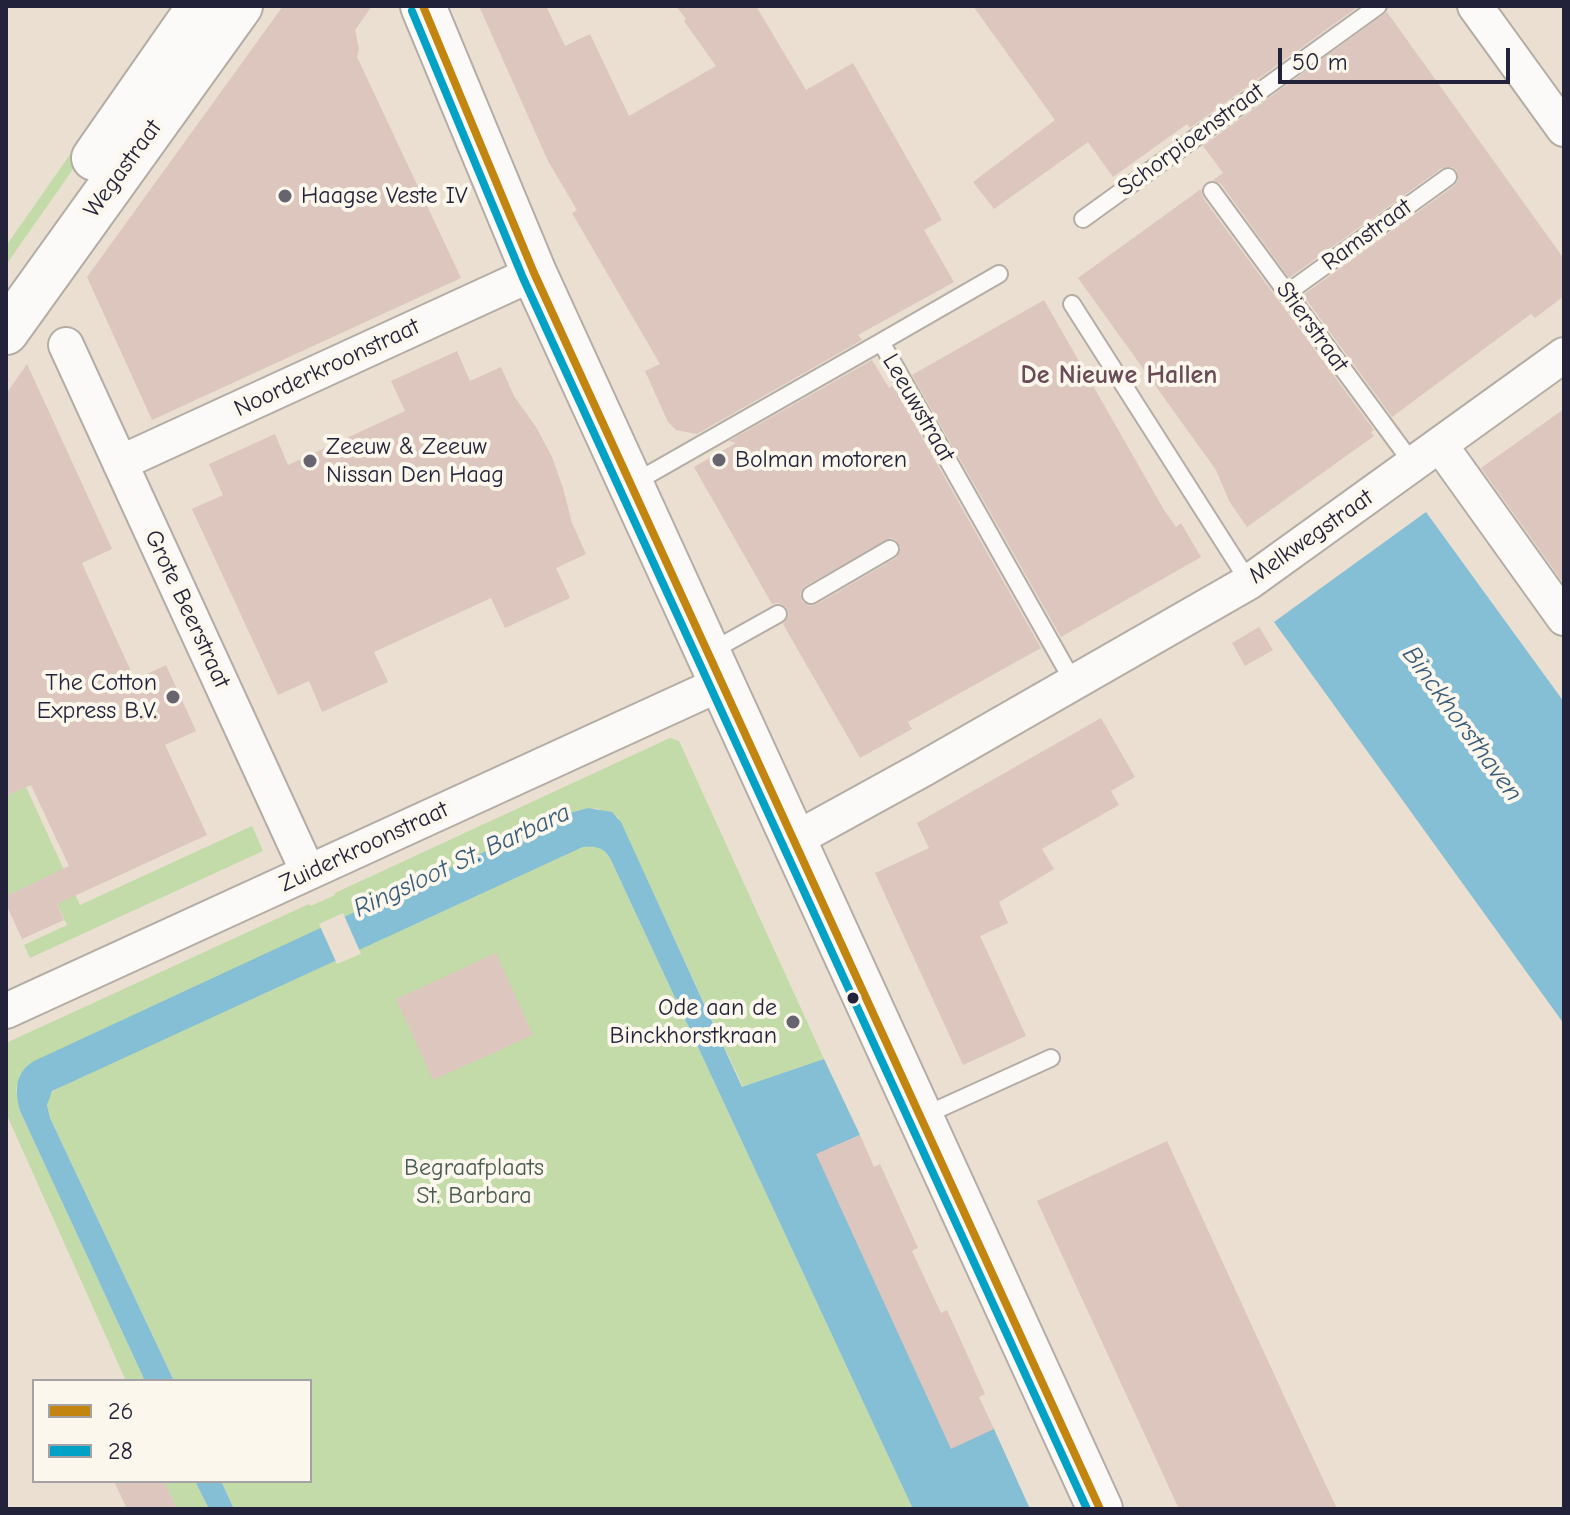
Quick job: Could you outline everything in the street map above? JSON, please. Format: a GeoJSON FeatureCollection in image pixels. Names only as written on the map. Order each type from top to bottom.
{"type":"FeatureCollection","features":[{"type":"Feature","properties":{"kind":"street","name":"Wegastraat"},"geometry":{"type":"LineString","coordinates":[[6,282],[200,6]]}},
{"type":"Feature","properties":{"kind":"street","name":"Wegastraat"},"geometry":{"type":"LineString","coordinates":[[6,332],[240,6]]}},
{"type":"Feature","properties":{"kind":"street"},"geometry":{"type":"LineString","coordinates":[[423,6],[534,273],[1100,1509]]}},
{"type":"Feature","properties":{"kind":"street"},"geometry":{"type":"LineString","coordinates":[[1475,6],[1564,129]]}},
{"type":"Feature","properties":{"kind":"street","name":"Noorderkroonstraat"},"geometry":{"type":"LineString","coordinates":[[120,463],[534,273]]}},
{"type":"Feature","properties":{"kind":"street","name":"Grote Beerstraat"},"geometry":{"type":"LineString","coordinates":[[66,345],[308,872]]}},
{"type":"Feature","properties":{"kind":"street","name":"Melkwegstraat"},"geometry":{"type":"LineString","coordinates":[[794,840],[1249,582],[1564,355]]}},
{"type":"Feature","properties":{"kind":"street"},"geometry":{"type":"LineString","coordinates":[[1426,455],[1564,618]]}},
{"type":"Feature","properties":{"kind":"street","name":"Zuiderkroonstraat"},"geometry":{"type":"LineString","coordinates":[[6,1011],[308,872],[715,668]]}},
{"type":"Feature","properties":{"kind":"lane","name":"Schorpioenstraat"},"geometry":{"type":"LineString","coordinates":[[1083,219],[1378,6]]}},
{"type":"Feature","properties":{"kind":"lane","name":"Ramstraat"},"geometry":{"type":"LineString","coordinates":[[1287,293],[1448,177]]}},
{"type":"Feature","properties":{"kind":"lane","name":"Stierstraat"},"geometry":{"type":"LineString","coordinates":[[1212,191],[1287,293],[1426,455]]}},
{"type":"Feature","properties":{"kind":"lane"},"geometry":{"type":"LineString","coordinates":[[881,342],[999,274]]}},
{"type":"Feature","properties":{"kind":"lane"},"geometry":{"type":"LineString","coordinates":[[1072,304],[1249,582]]}},
{"type":"Feature","properties":{"kind":"lane","name":"Leeuwstraat"},"geometry":{"type":"LineString","coordinates":[[630,484],[881,342],[1074,683]]}},
{"type":"Feature","properties":{"kind":"lane"},"geometry":{"type":"LineString","coordinates":[[811,595],[890,549]]}},
{"type":"Feature","properties":{"kind":"lane"},"geometry":{"type":"LineString","coordinates":[[715,668],[778,614]]}},
{"type":"Feature","properties":{"kind":"lane"},"geometry":{"type":"LineString","coordinates":[[921,1117],[1051,1058]]}},
{"type":"Feature","properties":{"kind":"green space"},"geometry":{"type":"Polygon","coordinates":[[[174,6],[187,6],[6,265],[6,246],[174,6]]]}},
{"type":"Feature","properties":{"kind":"green space"},"geometry":{"type":"Polygon","coordinates":[[[670,738],[679,741],[824,1059],[743,1087],[618,817],[596,808],[566,814],[20,1074],[16,1089],[20,1111],[144,1379],[125,1379],[6,1113],[6,1043],[670,738]]]}},
{"type":"Feature","properties":{"kind":"green space"},"geometry":{"type":"Polygon","coordinates":[[[26,787],[80,905],[252,826],[263,851],[30,958],[24,945],[67,925],[45,878],[6,896],[6,796],[26,787]]]}},
{"type":"Feature","properties":{"kind":"green space","name":"Begraafplaats St. Barbara"},"geometry":{"type":"Polygon","coordinates":[[[583,847],[602,849],[610,858],[913,1509],[234,1509],[222,1483],[312,1483],[312,1379],[173,1379],[50,1118],[47,1105],[50,1094],[60,1086],[583,847]]]}},
{"type":"Feature","properties":{"kind":"green space"},"geometry":{"type":"Polygon","coordinates":[[[165,1483],[196,1483],[209,1509],[177,1509],[165,1483]]]}},
{"type":"Feature","properties":{"kind":"water","name":"Binckhorsthaven"},"geometry":{"type":"Polygon","coordinates":[[[1426,512],[1564,702],[1564,1024],[1274,622],[1426,512]]]}},
{"type":"Feature","properties":{"kind":"water"},"geometry":{"type":"Polygon","coordinates":[[[588,808],[612,812],[621,822],[742,1087],[824,1059],[860,1135],[817,1154],[994,1429],[1030,1509],[913,1509],[610,858],[602,849],[595,847],[583,847],[52,1091],[47,1105],[50,1118],[173,1379],[144,1379],[20,1111],[17,1090],[23,1071],[34,1061],[566,814],[588,808]]]}},
{"type":"Feature","properties":{"kind":"water"},"geometry":{"type":"Polygon","coordinates":[[[196,1483],[222,1483],[234,1509],[209,1509],[196,1483]]]}},
{"type":"Feature","properties":{"kind":"pier"},"geometry":{"type":"Polygon","coordinates":[[[343,913],[361,954],[337,964],[319,924],[343,913]]]}},
{"type":"Feature","properties":{"kind":"building","name":"Haagse Veste IV"},"geometry":{"type":"Polygon","coordinates":[[[283,6],[372,6],[355,30],[359,49],[357,57],[461,278],[152,420],[87,277],[283,6]]]}},
{"type":"Feature","properties":{"kind":"building"},"geometry":{"type":"Polygon","coordinates":[[[479,6],[546,6],[565,46],[590,34],[629,116],[716,66],[676,6],[756,6],[806,90],[853,63],[942,220],[924,230],[954,282],[858,335],[862,340],[697,434],[676,430],[668,422],[645,371],[660,364],[572,213],[577,210],[548,161],[479,6]]]}},
{"type":"Feature","properties":{"kind":"building"},"geometry":{"type":"Polygon","coordinates":[[[973,6],[1359,6],[1190,128],[1187,124],[1113,177],[1088,142],[994,209],[973,182],[1055,120],[973,6]]]}},
{"type":"Feature","properties":{"kind":"building"},"geometry":{"type":"Polygon","coordinates":[[[1387,12],[1564,259],[1564,296],[1535,318],[1531,314],[1392,417],[1303,295],[1454,186],[1458,181],[1457,171],[1452,167],[1442,168],[1289,278],[1221,184],[1213,180],[1223,173],[1203,146],[1387,12]]]}},
{"type":"Feature","properties":{"kind":"building"},"geometry":{"type":"Polygon","coordinates":[[[1201,189],[1203,198],[1374,430],[1371,432],[1374,436],[1247,527],[1229,501],[1216,470],[1078,278],[1201,189]]]}},
{"type":"Feature","properties":{"kind":"building"},"geometry":{"type":"Polygon","coordinates":[[[1044,300],[1164,510],[1176,527],[1181,523],[1201,557],[1061,637],[912,375],[1044,300]]]}},
{"type":"Feature","properties":{"kind":"building"},"geometry":{"type":"Polygon","coordinates":[[[457,351],[470,381],[501,367],[514,396],[552,457],[572,523],[586,554],[556,568],[570,598],[505,628],[491,598],[374,652],[388,682],[322,712],[309,681],[278,695],[192,509],[223,495],[209,464],[275,434],[288,465],[405,411],[391,381],[457,351]]]}},
{"type":"Feature","properties":{"kind":"building"},"geometry":{"type":"Polygon","coordinates":[[[872,360],[889,388],[893,386],[1041,648],[908,722],[912,729],[860,758],[783,624],[789,615],[787,608],[779,603],[772,604],[694,467],[736,443],[729,441],[872,360]],[[891,538],[805,586],[800,594],[802,601],[810,606],[817,604],[896,558],[901,548],[891,538]]]}},
{"type":"Feature","properties":{"kind":"building"},"geometry":{"type":"Polygon","coordinates":[[[27,364],[112,549],[82,563],[135,680],[166,665],[196,731],[165,745],[207,835],[57,904],[64,920],[22,939],[6,904],[6,896],[69,866],[31,785],[6,796],[6,394],[27,364]]]}},
{"type":"Feature","properties":{"kind":"building"},"geometry":{"type":"Polygon","coordinates":[[[1564,409],[1564,584],[1481,468],[1564,409]]]}},
{"type":"Feature","properties":{"kind":"building"},"geometry":{"type":"Polygon","coordinates":[[[1259,627],[1273,650],[1245,666],[1232,643],[1259,627]]]}},
{"type":"Feature","properties":{"kind":"building"},"geometry":{"type":"Polygon","coordinates":[[[1101,718],[1135,777],[1111,791],[1119,805],[1042,849],[1054,869],[999,902],[1008,923],[980,936],[1026,1036],[963,1065],[875,873],[929,848],[917,823],[1101,718]]]}},
{"type":"Feature","properties":{"kind":"building"},"geometry":{"type":"Polygon","coordinates":[[[496,953],[533,1035],[433,1080],[396,999],[496,953]]]}},
{"type":"Feature","properties":{"kind":"building"},"geometry":{"type":"Polygon","coordinates":[[[860,1135],[874,1167],[880,1164],[918,1248],[912,1251],[941,1313],[947,1310],[985,1394],[979,1397],[994,1429],[951,1449],[816,1154],[860,1135]]]}},
{"type":"Feature","properties":{"kind":"building"},"geometry":{"type":"Polygon","coordinates":[[[1167,1141],[1337,1509],[1179,1509],[1037,1201],[1167,1141]]]}},
{"type":"Feature","properties":{"kind":"building"},"geometry":{"type":"Polygon","coordinates":[[[115,1483],[165,1483],[177,1509],[127,1509],[115,1483]]]}},
{"type":"Feature","properties":{"kind":"transit line","name":"26"},"geometry":{"type":"LineString","coordinates":[[423,6],[534,273],[1100,1509]]}},
{"type":"Feature","properties":{"kind":"transit line","name":"28"},"geometry":{"type":"LineString","coordinates":[[412,11],[523,278],[1087,1509]]}},
{"type":"Feature","properties":{"kind":"place","name":"Haagse Veste IV"},"geometry":{"type":"Point","coordinates":[285,196]}},
{"type":"Feature","properties":{"kind":"place","name":"Bolman motoren"},"geometry":{"type":"Point","coordinates":[719,460]}},
{"type":"Feature","properties":{"kind":"place","name":"Zeeuw & Zeeuw Nissan Den Haag"},"geometry":{"type":"Point","coordinates":[310,461]}},
{"type":"Feature","properties":{"kind":"place","name":"The Cotton Express B.V."},"geometry":{"type":"Point","coordinates":[173,697]}},
{"type":"Feature","properties":{"kind":"place","name":"Ode aan de Binckhorstkraan"},"geometry":{"type":"Point","coordinates":[793,1022]}},
{"type":"Feature","properties":{"kind":"district","name":"De Nieuwe Hallen"},"geometry":{"type":"Point","coordinates":[1119,376]}},
{"type":"Feature","properties":{"kind":"water label","name":"Ringsloot St. Barbara"},"geometry":{"type":"Point","coordinates":[462,861]}}]}
